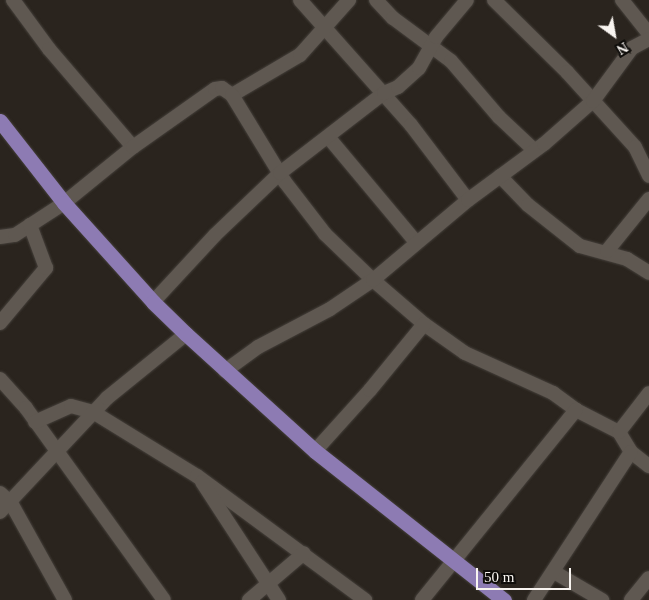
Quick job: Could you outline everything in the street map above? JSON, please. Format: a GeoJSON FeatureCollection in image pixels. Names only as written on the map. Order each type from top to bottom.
{"type":"FeatureCollection","features":[{"type":"Feature","properties":{"kind":"main road"},"geometry":{"type":"LineString","coordinates":[[0,121],[64,203],[153,302],[186,334],[315,451],[504,600]]}},
{"type":"Feature","properties":{"kind":"street"},"geometry":{"type":"LineString","coordinates":[[13,0],[49,50],[133,147]]}},
{"type":"Feature","properties":{"kind":"street"},"geometry":{"type":"LineString","coordinates":[[300,0],[384,94],[468,200]]}},
{"type":"Feature","properties":{"kind":"street"},"geometry":{"type":"LineString","coordinates":[[232,95],[300,55],[349,0]]}},
{"type":"Feature","properties":{"kind":"street"},"geometry":{"type":"LineString","coordinates":[[376,0],[392,18],[433,45],[451,60],[499,117],[534,150]]}},
{"type":"Feature","properties":{"kind":"street"},"geometry":{"type":"LineString","coordinates":[[153,302],[221,229],[280,172],[329,138],[384,94],[398,87],[419,68],[433,45],[467,0]]}},
{"type":"Feature","properties":{"kind":"street"},"geometry":{"type":"LineString","coordinates":[[494,0],[593,101],[635,147],[649,177],[646,204],[607,251]]}},
{"type":"Feature","properties":{"kind":"street"},"geometry":{"type":"LineString","coordinates":[[622,0],[649,34]]}},
{"type":"Feature","properties":{"kind":"street"},"geometry":{"type":"LineString","coordinates":[[225,371],[258,347],[330,309],[373,280],[416,242],[534,150],[593,101],[632,48],[649,39]]}},
{"type":"Feature","properties":{"kind":"street"},"geometry":{"type":"LineString","coordinates":[[0,236],[15,235],[64,203],[133,147],[216,89],[222,88],[232,95],[280,172],[325,234],[373,280],[424,324],[466,353],[553,393],[576,410],[619,432],[632,452],[649,466]]}},
{"type":"Feature","properties":{"kind":"street"},"geometry":{"type":"LineString","coordinates":[[329,138],[416,242]]}},
{"type":"Feature","properties":{"kind":"street"},"geometry":{"type":"LineString","coordinates":[[500,176],[528,205],[580,246],[607,251],[627,258],[649,273]]}},
{"type":"Feature","properties":{"kind":"street"},"geometry":{"type":"LineString","coordinates":[[0,323],[46,268],[30,225]]}},
{"type":"Feature","properties":{"kind":"street"},"geometry":{"type":"LineString","coordinates":[[315,451],[370,390],[424,324]]}},
{"type":"Feature","properties":{"kind":"street"},"geometry":{"type":"LineString","coordinates":[[5,507],[57,454],[93,412],[122,384],[186,334]]}},
{"type":"Feature","properties":{"kind":"street"},"geometry":{"type":"LineString","coordinates":[[0,379],[35,422],[164,600]]}},
{"type":"Feature","properties":{"kind":"street"},"geometry":{"type":"LineString","coordinates":[[619,432],[649,393]]}},
{"type":"Feature","properties":{"kind":"street"},"geometry":{"type":"LineString","coordinates":[[35,422],[71,406],[93,412],[197,476],[304,553],[365,600]]}},
{"type":"Feature","properties":{"kind":"street"},"geometry":{"type":"LineString","coordinates":[[422,600],[452,560],[492,517],[576,410]]}},
{"type":"Feature","properties":{"kind":"street"},"geometry":{"type":"LineString","coordinates":[[534,600],[632,452]]}},
{"type":"Feature","properties":{"kind":"street"},"geometry":{"type":"LineString","coordinates":[[197,476],[279,600]]}},
{"type":"Feature","properties":{"kind":"street"},"geometry":{"type":"LineString","coordinates":[[0,493],[5,507],[65,600]]}},
{"type":"Feature","properties":{"kind":"street"},"geometry":{"type":"LineString","coordinates":[[249,600],[269,585],[304,553]]}},
{"type":"Feature","properties":{"kind":"street"},"geometry":{"type":"LineString","coordinates":[[554,572],[602,600]]}},
{"type":"Feature","properties":{"kind":"street"},"geometry":{"type":"LineString","coordinates":[[631,600],[649,578]]}}]}
